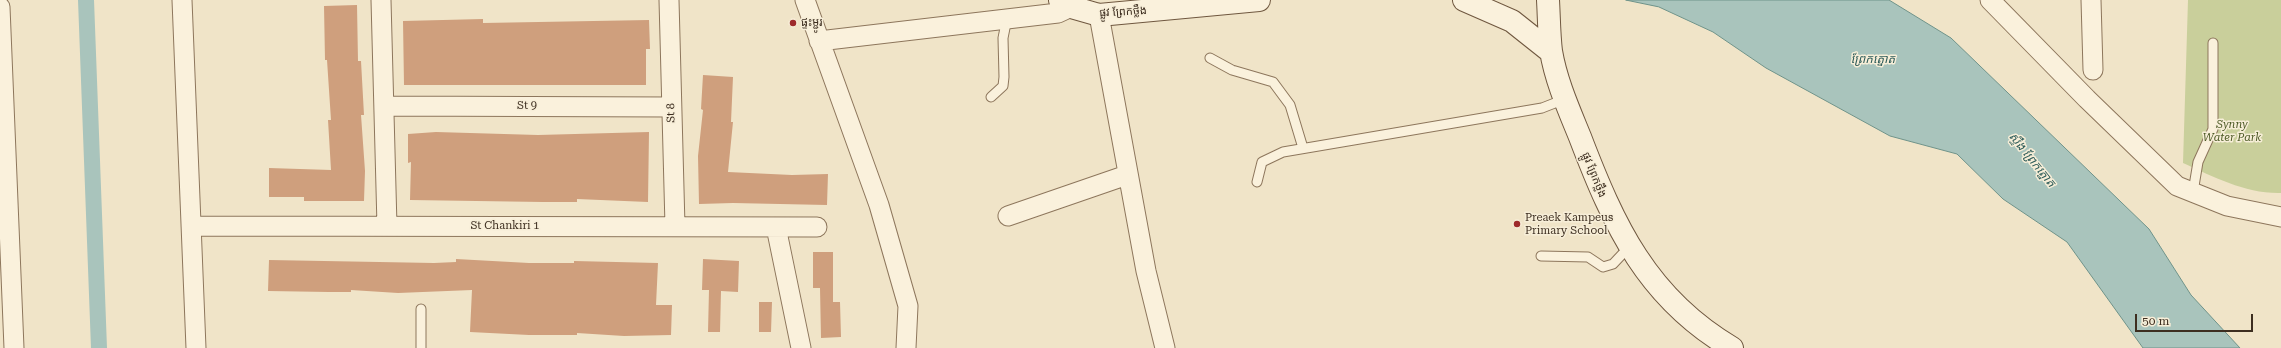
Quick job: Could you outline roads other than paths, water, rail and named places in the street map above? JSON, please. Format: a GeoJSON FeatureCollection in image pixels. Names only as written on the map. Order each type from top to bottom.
{"type":"FeatureCollection","features":[{"type":"Feature","properties":{"kind":"street"},"geometry":{"type":"LineString","coordinates":[[182,0],[196,348]]}},
{"type":"Feature","properties":{"kind":"street"},"geometry":{"type":"LineString","coordinates":[[381,0],[387,226]]}},
{"type":"Feature","properties":{"kind":"street","name":"St 8"},"geometry":{"type":"LineString","coordinates":[[669,0],[675,226]]}},
{"type":"Feature","properties":{"kind":"street"},"geometry":{"type":"LineString","coordinates":[[805,0],[879,205],[902,284],[908,306],[906,348]]}},
{"type":"Feature","properties":{"kind":"street","name":"ផ្លូវ ព្រែកថ្លឹង"},"geometry":{"type":"LineString","coordinates":[[1066,3],[1099,15],[1259,0]]}},
{"type":"Feature","properties":{"kind":"street"},"geometry":{"type":"LineString","coordinates":[[1464,0],[1512,21],[1551,52]]}},
{"type":"Feature","properties":{"kind":"street","name":"ផ្លូវ ព្រែកថ្លឹង"},"geometry":{"type":"LineString","coordinates":[[1548,0],[1551,52],[1565,100],[1603,197],[1629,247],[1655,284],[1707,333],[1732,348]]}},
{"type":"Feature","properties":{"kind":"street"},"geometry":{"type":"LineString","coordinates":[[1990,0],[2087,100],[2177,186],[2227,206],[2281,217]]}},
{"type":"Feature","properties":{"kind":"street"},"geometry":{"type":"LineString","coordinates":[[2091,0],[2093,70]]}},
{"type":"Feature","properties":{"kind":"street"},"geometry":{"type":"LineString","coordinates":[[819,41],[1058,12],[1066,3]]}},
{"type":"Feature","properties":{"kind":"street"},"geometry":{"type":"LineString","coordinates":[[0,7],[14,348]]}},
{"type":"Feature","properties":{"kind":"street"},"geometry":{"type":"LineString","coordinates":[[1099,15],[1127,175],[1146,271],[1165,348]]}},
{"type":"Feature","properties":{"kind":"street","name":"St 9"},"geometry":{"type":"LineString","coordinates":[[384,106],[671,106]]}},
{"type":"Feature","properties":{"kind":"street"},"geometry":{"type":"LineString","coordinates":[[1008,216],[1127,175]]}},
{"type":"Feature","properties":{"kind":"street","name":"St Chankiri 1"},"geometry":{"type":"LineString","coordinates":[[191,226],[817,227]]}},
{"type":"Feature","properties":{"kind":"street"},"geometry":{"type":"LineString","coordinates":[[776,227],[801,348]]}},
{"type":"Feature","properties":{"kind":"lane"},"geometry":{"type":"LineString","coordinates":[[991,97],[1003,86],[1006,18]]}},
{"type":"Feature","properties":{"kind":"lane"},"geometry":{"type":"LineString","coordinates":[[2193,192],[2198,162],[2213,129],[2213,43]]}},
{"type":"Feature","properties":{"kind":"lane"},"geometry":{"type":"LineString","coordinates":[[1210,58],[1232,70],[1273,82],[1290,105],[1303,148]]}},
{"type":"Feature","properties":{"kind":"lane"},"geometry":{"type":"LineString","coordinates":[[1256,182],[1262,162],[1283,152],[1489,118],[1542,108],[1565,100]]}},
{"type":"Feature","properties":{"kind":"lane"},"geometry":{"type":"LineString","coordinates":[[1541,256],[1588,257],[1603,267],[1613,264],[1629,247]]}},
{"type":"Feature","properties":{"kind":"lane"},"geometry":{"type":"LineString","coordinates":[[421,309],[421,348]]}},
{"type":"Feature","properties":{"kind":"water","name":"ព្រែកត្នោត"},"geometry":{"type":"Polygon","coordinates":[[[1626,0],[1889,0],[1951,38],[2149,229],[2191,295],[2240,348],[2143,348],[2067,242],[2003,199],[1957,154],[1890,136],[1766,68],[1713,32],[1659,7],[1626,0]]]}},
{"type":"Feature","properties":{"kind":"waterway"},"geometry":{"type":"LineString","coordinates":[[86,0],[99,348]]}},
{"type":"Feature","properties":{"kind":"place","name":"ផ្ទះម្ជូរ"},"geometry":{"type":"Point","coordinates":[793,23]}},
{"type":"Feature","properties":{"kind":"place","name":"Preaek Kampeus Primary School"},"geometry":{"type":"Point","coordinates":[1517,224]}},
{"type":"Feature","properties":{"kind":"park label","name":"Synny Water Park"},"geometry":{"type":"Point","coordinates":[2232,131]}},
{"type":"Feature","properties":{"kind":"water label","name":"ស្ទឹង ព្រែកត្នោត"},"geometry":{"type":"Point","coordinates":[2032,160]}}]}
